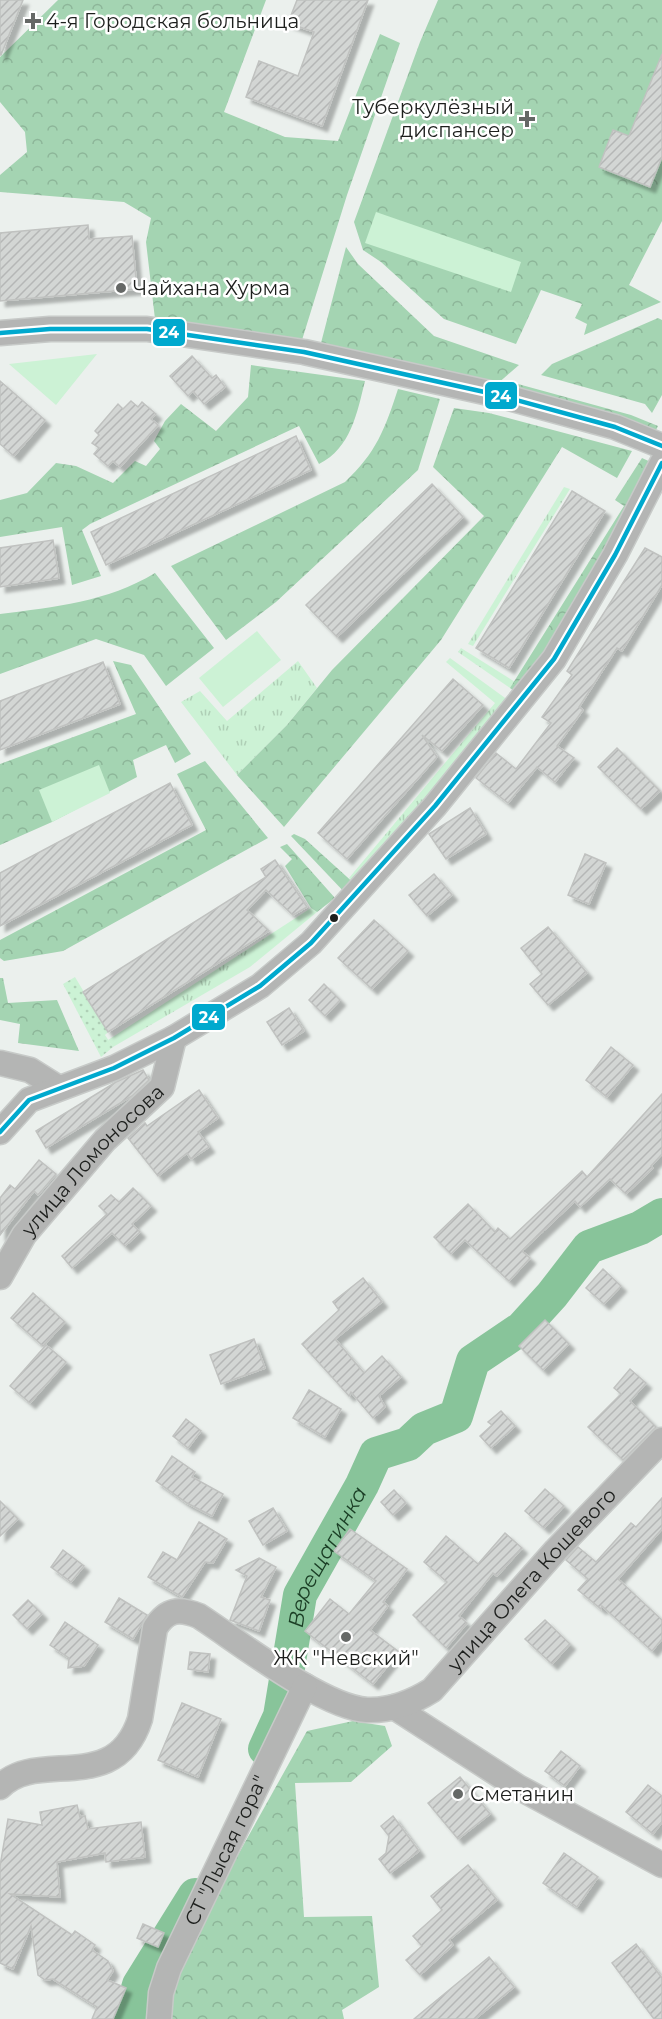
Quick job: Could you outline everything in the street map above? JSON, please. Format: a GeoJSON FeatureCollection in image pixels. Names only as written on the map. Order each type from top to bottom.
{"type":"FeatureCollection","features":[{"type":"Feature","properties":{"kind":"street"},"geometry":{"type":"LineString","coordinates":[[0,333],[50,329],[147,329],[304,352],[498,395],[615,427],[662,446]]}},
{"type":"Feature","properties":{"kind":"street"},"geometry":{"type":"LineString","coordinates":[[0,1132],[29,1100],[57,1087],[114,1068],[174,1038],[220,1012],[294,960],[349,904],[435,806],[554,659],[615,555],[662,463]]}},
{"type":"Feature","properties":{"kind":"street","name":"улица Ломоносова"},"geometry":{"type":"LineString","coordinates":[[0,1277],[24,1235],[91,1156],[162,1087],[174,1038]]}},
{"type":"Feature","properties":{"kind":"street"},"geometry":{"type":"LineString","coordinates":[[0,1063],[30,1070],[57,1087]]}},
{"type":"Feature","properties":{"kind":"street","name":"улица Олега Кошевого"},"geometry":{"type":"LineString","coordinates":[[0,1787],[7,1780],[32,1772],[82,1768],[102,1762],[126,1746],[136,1732],[140,1719],[155,1628],[162,1617],[173,1611],[184,1610],[199,1616],[305,1686],[344,1704],[367,1710],[394,1707],[414,1701],[432,1690],[556,1550],[662,1440]]}},
{"type":"Feature","properties":{"kind":"street","name":"СТ \"Лысая гора\""},"geometry":{"type":"LineString","coordinates":[[159,2019],[161,1994],[169,1968],[305,1686]]}},
{"type":"Feature","properties":{"kind":"street"},"geometry":{"type":"LineString","coordinates":[[394,1707],[518,1787],[662,1865]]}},
{"type":"Feature","properties":{"kind":"green space"},"geometry":{"type":"Polygon","coordinates":[[[58,0],[266,0],[224,112],[285,137],[338,141],[380,34],[400,43],[347,195],[302,340],[155,319],[146,242],[151,218],[124,202],[0,192],[0,175],[27,152],[25,132],[0,102],[0,57],[58,0]]]}},
{"type":"Feature","properties":{"kind":"green space","name":"Туберкулёзный диспансер"},"geometry":{"type":"Polygon","coordinates":[[[438,0],[662,0],[662,221],[629,285],[661,302],[584,335],[587,324],[575,318],[582,304],[541,290],[516,344],[444,319],[381,262],[363,250],[354,222],[420,42],[438,0]]]}},
{"type":"Feature","properties":{"kind":"green space"},"geometry":{"type":"Polygon","coordinates":[[[376,212],[521,262],[511,292],[365,243],[376,212]]]}},
{"type":"Feature","properties":{"kind":"green space"},"geometry":{"type":"Polygon","coordinates":[[[346,247],[358,264],[434,336],[519,365],[496,385],[321,343],[346,247]]]}},
{"type":"Feature","properties":{"kind":"green space"},"geometry":{"type":"Polygon","coordinates":[[[658,318],[662,320],[662,395],[652,413],[645,404],[541,375],[552,364],[658,318]]]}},
{"type":"Feature","properties":{"kind":"green space"},"geometry":{"type":"Polygon","coordinates":[[[97,354],[56,405],[9,364],[97,354]]]}},
{"type":"Feature","properties":{"kind":"green space"},"geometry":{"type":"Polygon","coordinates":[[[251,365],[365,381],[351,428],[339,449],[319,464],[299,426],[90,524],[82,530],[101,576],[72,585],[62,527],[0,537],[0,500],[27,493],[56,463],[76,466],[113,483],[135,461],[146,466],[160,449],[154,441],[165,421],[181,404],[216,431],[248,397],[251,365]]]}},
{"type":"Feature","properties":{"kind":"green space"},"geometry":{"type":"Polygon","coordinates":[[[518,384],[631,415],[658,426],[653,436],[514,393],[518,384]]]}},
{"type":"Feature","properties":{"kind":"green space"},"geometry":{"type":"Polygon","coordinates":[[[398,389],[440,399],[418,470],[276,602],[226,640],[171,566],[345,482],[365,461],[378,440],[398,389]]]}},
{"type":"Feature","properties":{"kind":"green space"},"geometry":{"type":"Polygon","coordinates":[[[454,408],[489,413],[632,451],[617,478],[562,447],[441,640],[284,827],[237,775],[287,725],[332,670],[484,516],[433,467],[454,408]]]}},
{"type":"Feature","properties":{"kind":"green space"},"geometry":{"type":"Polygon","coordinates":[[[642,458],[655,464],[614,544],[518,694],[510,688],[624,506],[615,500],[642,458]]]}},
{"type":"Feature","properties":{"kind":"green space"},"geometry":{"type":"Polygon","coordinates":[[[564,487],[570,489],[473,646],[468,644],[564,487]]]}},
{"type":"Feature","properties":{"kind":"green space"},"geometry":{"type":"Polygon","coordinates":[[[155,573],[214,648],[166,686],[144,655],[96,639],[0,674],[0,614],[61,606],[99,597],[137,583],[155,573]]]}},
{"type":"Feature","properties":{"kind":"green space"},"geometry":{"type":"Polygon","coordinates":[[[257,631],[281,660],[223,707],[199,678],[257,631]]]}},
{"type":"Feature","properties":{"kind":"green space"},"geometry":{"type":"Polygon","coordinates":[[[461,648],[515,682],[510,688],[458,652],[461,648]]]}},
{"type":"Feature","properties":{"kind":"green space"},"geometry":{"type":"Polygon","coordinates":[[[450,658],[512,703],[357,886],[349,878],[495,703],[446,662],[450,658]]]}},
{"type":"Feature","properties":{"kind":"green space"},"geometry":{"type":"Polygon","coordinates":[[[113,661],[131,665],[191,754],[175,763],[166,745],[133,760],[137,777],[52,822],[0,845],[0,764],[136,714],[113,661]]]}},
{"type":"Feature","properties":{"kind":"green space"},"geometry":{"type":"Polygon","coordinates":[[[298,661],[317,688],[287,725],[237,775],[181,702],[200,691],[227,721],[298,661]]]}},
{"type":"Feature","properties":{"kind":"green space"},"geometry":{"type":"Polygon","coordinates":[[[205,761],[268,838],[63,951],[4,961],[0,958],[0,940],[206,830],[177,774],[205,761]]]}},
{"type":"Feature","properties":{"kind":"green space"},"geometry":{"type":"Polygon","coordinates":[[[99,765],[110,793],[52,822],[39,790],[99,765]]]}},
{"type":"Feature","properties":{"kind":"green space"},"geometry":{"type":"Polygon","coordinates":[[[294,834],[305,839],[357,886],[347,895],[291,836],[294,834]]]}},
{"type":"Feature","properties":{"kind":"green space"},"geometry":{"type":"Polygon","coordinates":[[[287,844],[335,898],[317,912],[311,908],[285,866],[292,859],[280,847],[287,844]]]}},
{"type":"Feature","properties":{"kind":"green space"},"geometry":{"type":"Polygon","coordinates":[[[311,908],[317,912],[250,967],[113,1047],[108,1040],[311,908]]]}},
{"type":"Feature","properties":{"kind":"green space"},"geometry":{"type":"Polygon","coordinates":[[[75,977],[108,1032],[105,1035],[113,1047],[101,1057],[63,984],[75,977]]]}},
{"type":"Feature","properties":{"kind":"green space"},"geometry":{"type":"Polygon","coordinates":[[[0,978],[3,978],[8,1003],[57,1000],[79,1051],[18,1043],[20,1024],[0,1020],[0,978]]]}},
{"type":"Feature","properties":{"kind":"green space"},"geometry":{"type":"Polygon","coordinates":[[[353,1721],[385,1726],[392,1746],[351,1782],[295,1783],[304,1917],[372,1916],[379,1987],[342,2010],[344,2019],[139,2019],[177,1964],[307,1731],[353,1721]]]}},
{"type":"Feature","properties":{"kind":"building"},"geometry":{"type":"Polygon","coordinates":[[[0,0],[23,0],[1,55],[0,55],[0,0]]]}},
{"type":"Feature","properties":{"kind":"building"},"geometry":{"type":"Polygon","coordinates":[[[297,0],[368,0],[322,126],[246,97],[259,61],[298,76],[314,32],[288,23],[297,0]]]}},
{"type":"Feature","properties":{"kind":"building"},"geometry":{"type":"Polygon","coordinates":[[[662,54],[662,157],[650,187],[599,167],[613,130],[629,136],[662,54]]]}},
{"type":"Feature","properties":{"kind":"building"},"geometry":{"type":"Polygon","coordinates":[[[88,225],[89,239],[132,236],[137,289],[0,301],[0,233],[88,225]]]}},
{"type":"Feature","properties":{"kind":"building"},"geometry":{"type":"Polygon","coordinates":[[[192,356],[212,378],[216,375],[225,387],[204,404],[193,391],[188,396],[170,376],[192,356]]]}},
{"type":"Feature","properties":{"kind":"building"},"geometry":{"type":"Polygon","coordinates":[[[0,381],[45,420],[14,456],[0,444],[0,381]]]}},
{"type":"Feature","properties":{"kind":"building"},"geometry":{"type":"Polygon","coordinates":[[[131,401],[138,407],[142,402],[156,414],[151,419],[158,425],[120,467],[113,461],[108,466],[94,454],[99,448],[92,443],[99,435],[95,431],[118,404],[123,409],[131,401]]]}},
{"type":"Feature","properties":{"kind":"building"},"geometry":{"type":"Polygon","coordinates":[[[296,436],[311,470],[106,565],[91,532],[296,436]]]}},
{"type":"Feature","properties":{"kind":"building"},"geometry":{"type":"Polygon","coordinates":[[[432,484],[463,517],[337,637],[306,605],[432,484]]]}},
{"type":"Feature","properties":{"kind":"building"},"geometry":{"type":"Polygon","coordinates":[[[572,491],[605,511],[509,668],[476,648],[572,491]]]}},
{"type":"Feature","properties":{"kind":"building"},"geometry":{"type":"Polygon","coordinates":[[[53,540],[59,578],[0,587],[0,548],[53,540]]]}},
{"type":"Feature","properties":{"kind":"building"},"geometry":{"type":"Polygon","coordinates":[[[645,548],[662,557],[662,585],[622,651],[617,648],[579,707],[583,710],[557,746],[574,758],[555,782],[537,767],[508,803],[476,778],[496,753],[516,769],[551,723],[542,717],[572,675],[567,671],[645,548]]]}},
{"type":"Feature","properties":{"kind":"building"},"geometry":{"type":"Polygon","coordinates":[[[103,662],[120,704],[0,750],[0,701],[103,662]]]}},
{"type":"Feature","properties":{"kind":"building"},"geometry":{"type":"Polygon","coordinates":[[[453,679],[483,705],[442,751],[422,735],[437,757],[347,859],[318,833],[453,679]]]}},
{"type":"Feature","properties":{"kind":"building"},"geometry":{"type":"Polygon","coordinates":[[[617,748],[660,791],[641,809],[598,767],[617,748]]]}},
{"type":"Feature","properties":{"kind":"building"},"geometry":{"type":"Polygon","coordinates":[[[170,783],[192,825],[0,926],[0,873],[170,783]]]}},
{"type":"Feature","properties":{"kind":"building"},"geometry":{"type":"Polygon","coordinates":[[[470,808],[486,834],[446,859],[429,834],[470,808]]]}},
{"type":"Feature","properties":{"kind":"building"},"geometry":{"type":"Polygon","coordinates":[[[585,854],[606,863],[589,904],[568,895],[585,854]]]}},
{"type":"Feature","properties":{"kind":"building"},"geometry":{"type":"Polygon","coordinates":[[[275,860],[307,907],[293,915],[266,890],[247,910],[269,931],[108,1032],[83,992],[266,877],[261,869],[275,860]]]}},
{"type":"Feature","properties":{"kind":"building"},"geometry":{"type":"Polygon","coordinates":[[[434,874],[452,895],[427,916],[409,895],[434,874]]]}},
{"type":"Feature","properties":{"kind":"building"},"geometry":{"type":"Polygon","coordinates":[[[374,920],[408,951],[372,989],[338,958],[374,920]]]}},
{"type":"Feature","properties":{"kind":"building"},"geometry":{"type":"Polygon","coordinates":[[[548,927],[587,973],[548,1005],[530,984],[542,974],[521,948],[548,927]]]}},
{"type":"Feature","properties":{"kind":"building"},"geometry":{"type":"Polygon","coordinates":[[[324,984],[340,1000],[325,1016],[309,1000],[324,984]]]}},
{"type":"Feature","properties":{"kind":"building"},"geometry":{"type":"Polygon","coordinates":[[[289,1008],[304,1031],[282,1045],[267,1022],[289,1008]]]}},
{"type":"Feature","properties":{"kind":"building"},"geometry":{"type":"Polygon","coordinates":[[[611,1047],[633,1065],[607,1097],[586,1080],[611,1047]]]}},
{"type":"Feature","properties":{"kind":"building"},"geometry":{"type":"Polygon","coordinates":[[[143,1070],[149,1080],[132,1096],[46,1148],[36,1131],[116,1082],[143,1070]]]}},
{"type":"Feature","properties":{"kind":"building"},"geometry":{"type":"Polygon","coordinates":[[[199,1090],[218,1118],[198,1132],[209,1147],[191,1159],[187,1153],[158,1176],[128,1138],[145,1123],[147,1126],[199,1090]]]}},
{"type":"Feature","properties":{"kind":"building"},"geometry":{"type":"Polygon","coordinates":[[[662,1094],[662,1154],[651,1166],[653,1168],[626,1194],[610,1179],[580,1207],[575,1201],[522,1251],[530,1258],[509,1281],[465,1240],[451,1254],[434,1237],[468,1204],[495,1232],[498,1228],[510,1239],[582,1171],[587,1177],[662,1094]]]}},
{"type":"Feature","properties":{"kind":"building"},"geometry":{"type":"Polygon","coordinates":[[[39,1160],[56,1174],[38,1195],[34,1191],[0,1235],[0,1198],[10,1185],[15,1189],[39,1160]]]}},
{"type":"Feature","properties":{"kind":"building"},"geometry":{"type":"Polygon","coordinates":[[[133,1188],[151,1206],[132,1224],[140,1232],[125,1246],[112,1233],[72,1268],[62,1256],[107,1214],[99,1206],[111,1195],[119,1202],[133,1188]]]}},
{"type":"Feature","properties":{"kind":"building"},"geometry":{"type":"Polygon","coordinates":[[[603,1269],[621,1286],[604,1304],[586,1288],[603,1269]]]}},
{"type":"Feature","properties":{"kind":"building"},"geometry":{"type":"Polygon","coordinates":[[[363,1278],[382,1302],[335,1339],[364,1373],[382,1356],[401,1377],[379,1396],[385,1407],[373,1418],[351,1392],[349,1396],[302,1344],[339,1310],[333,1302],[363,1278]]]}},
{"type":"Feature","properties":{"kind":"building"},"geometry":{"type":"Polygon","coordinates":[[[33,1293],[65,1322],[43,1346],[11,1318],[33,1293]]]}},
{"type":"Feature","properties":{"kind":"building"},"geometry":{"type":"Polygon","coordinates":[[[545,1320],[569,1344],[543,1370],[519,1346],[545,1320]]]}},
{"type":"Feature","properties":{"kind":"building"},"geometry":{"type":"Polygon","coordinates":[[[254,1339],[265,1368],[221,1384],[210,1355],[254,1339]]]}},
{"type":"Feature","properties":{"kind":"building"},"geometry":{"type":"Polygon","coordinates":[[[46,1345],[66,1362],[30,1403],[10,1386],[46,1345]]]}},
{"type":"Feature","properties":{"kind":"building"},"geometry":{"type":"Polygon","coordinates":[[[630,1369],[646,1383],[630,1401],[656,1427],[623,1460],[588,1427],[621,1394],[614,1388],[630,1369]]]}},
{"type":"Feature","properties":{"kind":"building"},"geometry":{"type":"Polygon","coordinates":[[[309,1390],[341,1409],[325,1437],[293,1418],[309,1390]]]}},
{"type":"Feature","properties":{"kind":"building"},"geometry":{"type":"Polygon","coordinates":[[[501,1411],[515,1426],[491,1448],[480,1436],[492,1425],[488,1422],[501,1411]]]}},
{"type":"Feature","properties":{"kind":"building"},"geometry":{"type":"Polygon","coordinates":[[[186,1419],[201,1431],[188,1448],[173,1436],[186,1419]]]}},
{"type":"Feature","properties":{"kind":"building"},"geometry":{"type":"Polygon","coordinates":[[[172,1456],[195,1472],[192,1477],[223,1494],[212,1516],[187,1503],[156,1481],[172,1456]]]}},
{"type":"Feature","properties":{"kind":"building"},"geometry":{"type":"Polygon","coordinates":[[[545,1489],[564,1506],[544,1528],[525,1511],[545,1489]]]}},
{"type":"Feature","properties":{"kind":"building"},"geometry":{"type":"Polygon","coordinates":[[[394,1490],[406,1503],[393,1515],[381,1502],[394,1490]]]}},
{"type":"Feature","properties":{"kind":"building"},"geometry":{"type":"Polygon","coordinates":[[[662,1498],[662,1529],[618,1579],[662,1620],[662,1639],[652,1651],[602,1606],[601,1609],[578,1590],[588,1579],[566,1560],[578,1547],[596,1562],[631,1523],[636,1527],[662,1498]]]}},
{"type":"Feature","properties":{"kind":"building"},"geometry":{"type":"Polygon","coordinates":[[[0,1501],[18,1519],[0,1536],[0,1501]]]}},
{"type":"Feature","properties":{"kind":"building"},"geometry":{"type":"Polygon","coordinates":[[[273,1508],[287,1531],[263,1545],[249,1521],[273,1508]]]}},
{"type":"Feature","properties":{"kind":"building"},"geometry":{"type":"Polygon","coordinates":[[[199,1522],[227,1539],[213,1563],[205,1562],[182,1597],[148,1577],[163,1552],[177,1560],[199,1522]]]}},
{"type":"Feature","properties":{"kind":"building"},"geometry":{"type":"Polygon","coordinates":[[[350,1529],[407,1569],[383,1602],[388,1606],[370,1630],[399,1652],[373,1684],[305,1631],[330,1599],[349,1614],[376,1581],[334,1551],[350,1529]]]}},
{"type":"Feature","properties":{"kind":"building"},"geometry":{"type":"Polygon","coordinates":[[[505,1533],[522,1548],[497,1576],[493,1573],[459,1616],[467,1623],[446,1648],[413,1615],[447,1582],[424,1562],[446,1536],[478,1564],[505,1533]]]}},
{"type":"Feature","properties":{"kind":"building"},"geometry":{"type":"Polygon","coordinates":[[[63,1550],[84,1566],[71,1582],[51,1567],[63,1550]]]}},
{"type":"Feature","properties":{"kind":"building"},"geometry":{"type":"Polygon","coordinates":[[[259,1558],[276,1567],[261,1597],[270,1600],[259,1631],[230,1620],[247,1576],[236,1570],[259,1558]]]}},
{"type":"Feature","properties":{"kind":"building"},"geometry":{"type":"Polygon","coordinates":[[[119,1598],[147,1615],[133,1639],[105,1622],[119,1598]]]}},
{"type":"Feature","properties":{"kind":"building"},"geometry":{"type":"Polygon","coordinates":[[[28,1600],[42,1614],[27,1629],[13,1615],[28,1600]]]}},
{"type":"Feature","properties":{"kind":"building"},"geometry":{"type":"Polygon","coordinates":[[[545,1620],[570,1644],[552,1664],[525,1639],[545,1620]]]}},
{"type":"Feature","properties":{"kind":"building"},"geometry":{"type":"Polygon","coordinates":[[[65,1622],[98,1645],[84,1666],[68,1668],[69,1658],[50,1645],[65,1622]]]}},
{"type":"Feature","properties":{"kind":"building"},"geometry":{"type":"Polygon","coordinates":[[[190,1652],[210,1654],[208,1672],[188,1669],[190,1652]]]}},
{"type":"Feature","properties":{"kind":"building"},"geometry":{"type":"Polygon","coordinates":[[[182,1703],[221,1719],[198,1777],[158,1760],[182,1703]]]}},
{"type":"Feature","properties":{"kind":"building"},"geometry":{"type":"Polygon","coordinates":[[[561,1751],[580,1766],[565,1786],[545,1771],[561,1751]]]}},
{"type":"Feature","properties":{"kind":"building"},"geometry":{"type":"Polygon","coordinates":[[[460,1777],[490,1814],[458,1839],[428,1803],[460,1777]]]}},
{"type":"Feature","properties":{"kind":"building"},"geometry":{"type":"Polygon","coordinates":[[[648,1785],[662,1796],[662,1822],[653,1834],[626,1812],[648,1785]]]}},
{"type":"Feature","properties":{"kind":"building"},"geometry":{"type":"Polygon","coordinates":[[[77,1805],[80,1817],[85,1816],[88,1829],[141,1822],[145,1857],[106,1862],[105,1853],[57,1862],[60,1897],[10,1894],[72,1935],[75,1931],[95,1945],[92,1950],[108,1961],[113,1971],[107,1980],[126,1988],[113,2019],[92,2019],[97,2007],[53,1979],[45,1980],[38,1975],[31,1926],[13,1969],[0,1963],[0,1866],[8,1819],[42,1825],[40,1812],[77,1805]]]}},
{"type":"Feature","properties":{"kind":"building"},"geometry":{"type":"Polygon","coordinates":[[[393,1816],[419,1851],[390,1873],[379,1859],[386,1853],[389,1836],[381,1826],[393,1816]]]}},
{"type":"Feature","properties":{"kind":"building"},"geometry":{"type":"Polygon","coordinates":[[[564,1853],[598,1877],[577,1907],[543,1883],[564,1853]]]}},
{"type":"Feature","properties":{"kind":"building"},"geometry":{"type":"Polygon","coordinates":[[[468,1865],[497,1900],[449,1940],[453,1945],[420,1975],[406,1960],[422,1946],[413,1936],[442,1910],[431,1896],[468,1865]]]}},
{"type":"Feature","properties":{"kind":"building"},"geometry":{"type":"Polygon","coordinates":[[[143,1924],[164,1933],[158,1947],[137,1938],[143,1924]]]}},
{"type":"Feature","properties":{"kind":"building"},"geometry":{"type":"Polygon","coordinates":[[[636,1944],[662,1978],[662,2019],[654,2019],[612,1963],[636,1944]]]}},
{"type":"Feature","properties":{"kind":"building"},"geometry":{"type":"Polygon","coordinates":[[[489,1957],[514,1987],[475,2019],[414,2019],[489,1957]]]}},
{"type":"Feature","properties":{"kind":"waterway","name":"Верещагинка"},"geometry":{"type":"LineString","coordinates":[[265,1749],[280,1716],[300,1595],[362,1485],[376,1454],[408,1444],[424,1429],[456,1416],[473,1361],[522,1328],[552,1295],[589,1247],[640,1228],[662,1215]]}},
{"type":"Feature","properties":{"kind":"waterway","name":"Верещагинка"},"geometry":{"type":"LineString","coordinates":[[129,2019],[139,1985],[195,1895]]}},
{"type":"Feature","properties":{"kind":"transit line","name":"24"},"geometry":{"type":"LineString","coordinates":[[0,333],[50,329],[147,329],[304,352],[498,395],[615,427],[662,446]]}},
{"type":"Feature","properties":{"kind":"transit line","name":"24"},"geometry":{"type":"LineString","coordinates":[[0,1132],[29,1100],[114,1068],[174,1038],[260,986],[311,943],[435,806],[554,659],[615,555],[662,463]]}},
{"type":"Feature","properties":{"kind":"place","name":"4-я Городская больница"},"geometry":{"type":"Point","coordinates":[33,21]}},
{"type":"Feature","properties":{"kind":"place","name":"Туберкулёзный диспансер"},"geometry":{"type":"Point","coordinates":[527,119]}},
{"type":"Feature","properties":{"kind":"place","name":"Чайхана Хурма"},"geometry":{"type":"Point","coordinates":[121,288]}},
{"type":"Feature","properties":{"kind":"place","name":"ЖК \"Невский\""},"geometry":{"type":"Point","coordinates":[346,1637]}},
{"type":"Feature","properties":{"kind":"place","name":"Сметанин"},"geometry":{"type":"Point","coordinates":[458,1794]}}]}
